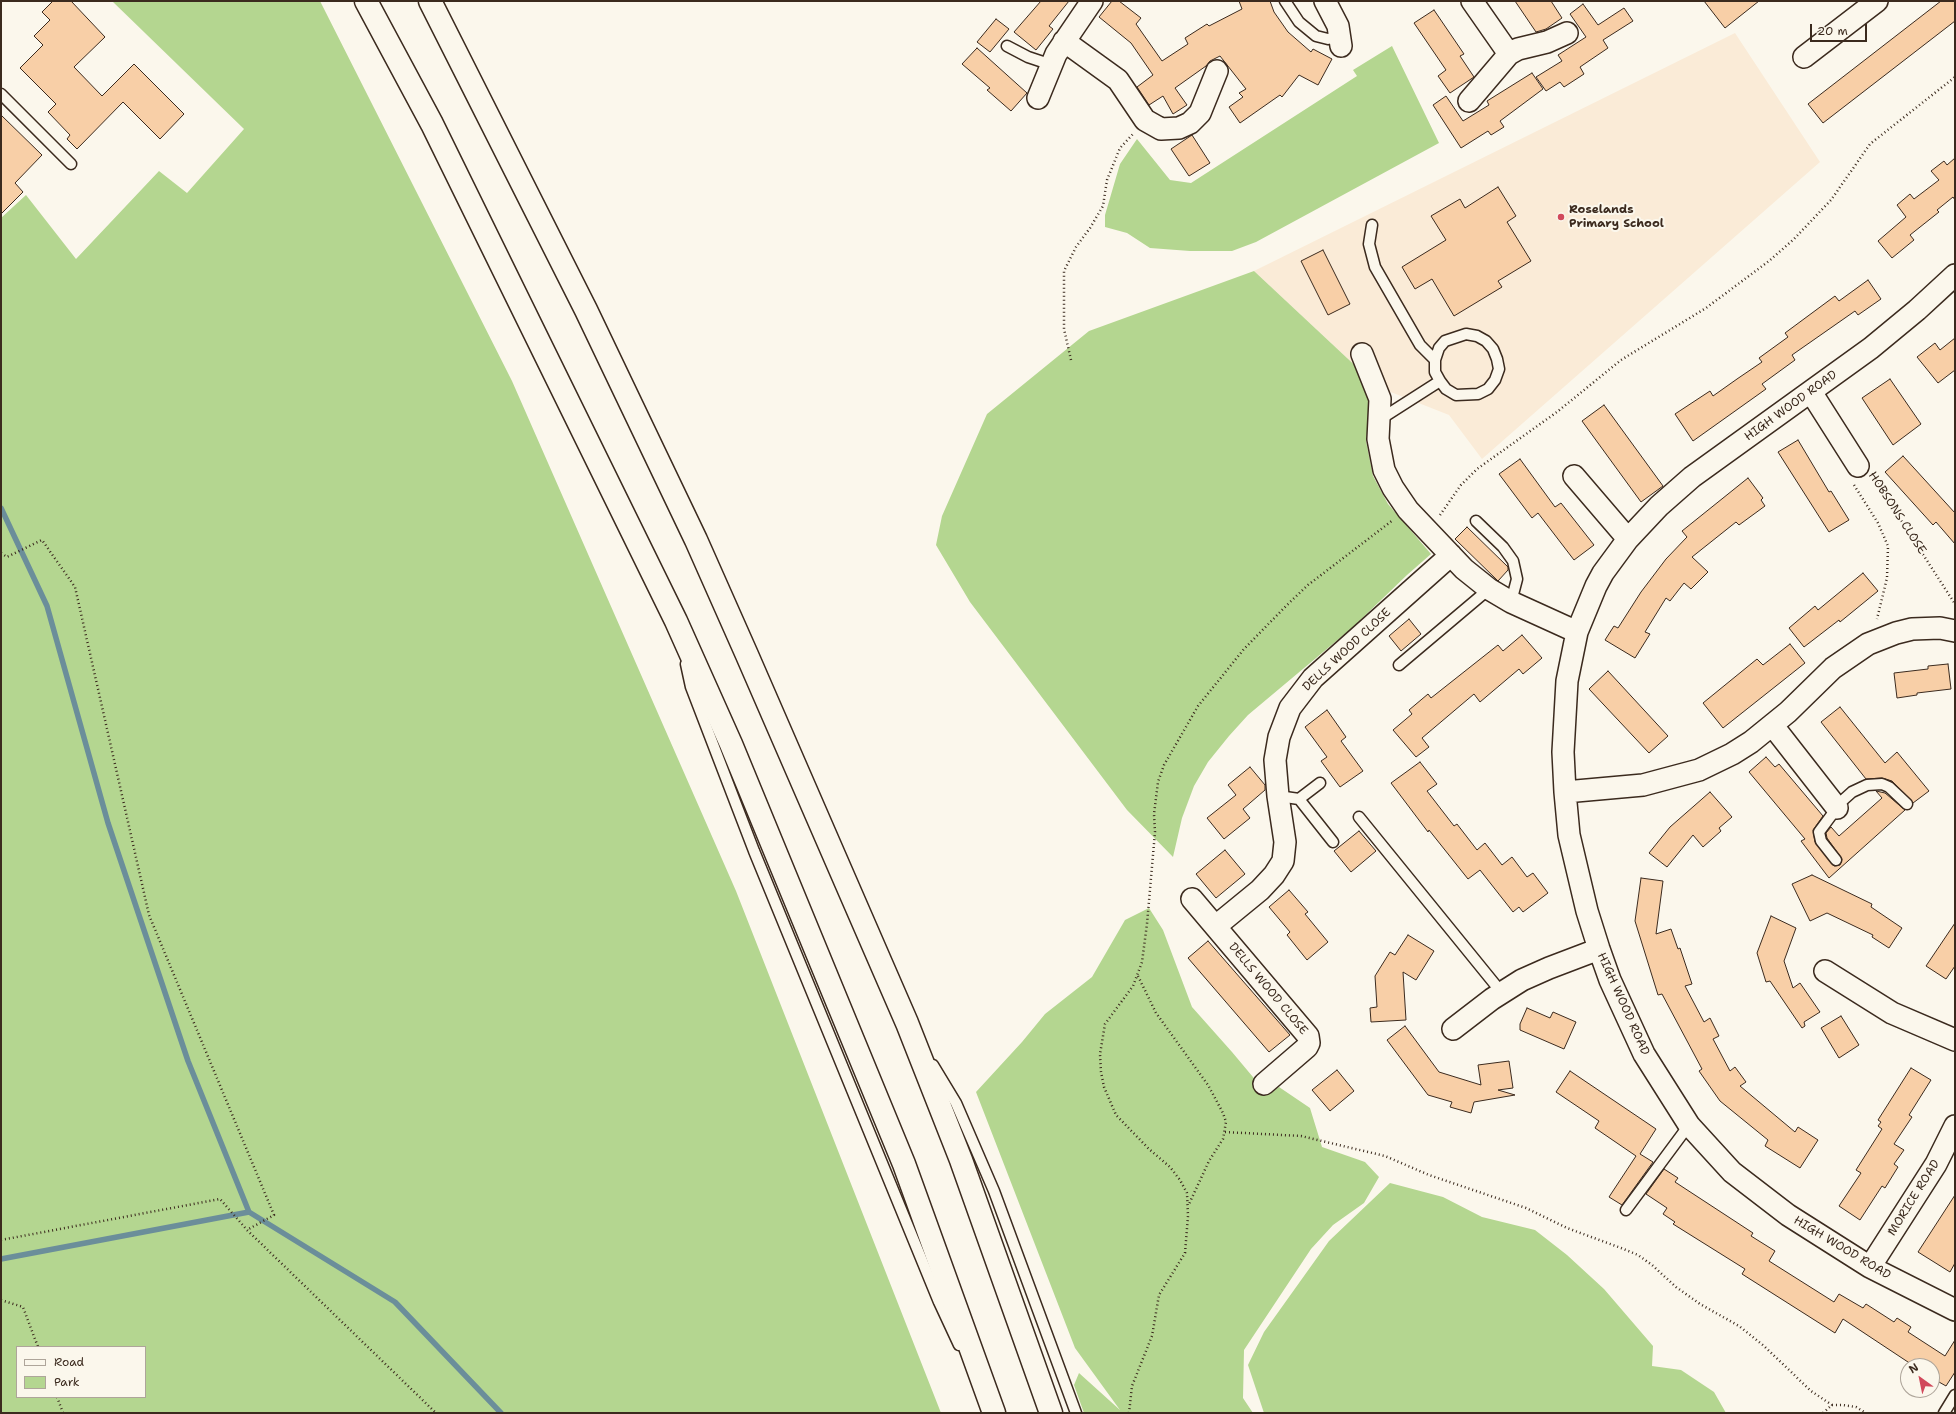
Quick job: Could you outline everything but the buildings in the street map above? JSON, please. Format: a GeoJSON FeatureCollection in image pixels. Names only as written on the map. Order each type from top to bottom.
{"type":"FeatureCollection","features":[{"type":"Feature","properties":{"kind":"highway"},"geometry":{"type":"LineString","coordinates":[[366,1],[432,124],[676,621],[730,744],[904,1164],[993,1413]]}},
{"type":"Feature","properties":{"kind":"highway"},"geometry":{"type":"LineString","coordinates":[[430,1],[586,310],[696,540],[766,697],[907,1023],[961,1160],[1051,1413]]}},
{"type":"Feature","properties":{"kind":"street"},"geometry":{"type":"LineString","coordinates":[[1038,98],[1064,41],[1092,1]]}},
{"type":"Feature","properties":{"kind":"street"},"geometry":{"type":"LineString","coordinates":[[1325,1],[1338,26],[1341,41]]}},
{"type":"Feature","properties":{"kind":"street"},"geometry":{"type":"LineString","coordinates":[[1472,1],[1509,54]]}},
{"type":"Feature","properties":{"kind":"street"},"geometry":{"type":"LineString","coordinates":[[1804,57],[1877,1]]}},
{"type":"Feature","properties":{"kind":"street"},"geometry":{"type":"LineString","coordinates":[[1469,101],[1509,54],[1518,49],[1547,42],[1567,33]]}},
{"type":"Feature","properties":{"kind":"street"},"geometry":{"type":"LineString","coordinates":[[1064,41],[1118,80],[1145,120],[1161,129],[1170,130],[1190,123],[1200,113],[1217,71]]}},
{"type":"Feature","properties":{"kind":"street","name":"HIGH WOOD ROAD"},"geometry":{"type":"LineString","coordinates":[[1955,275],[1888,335],[1692,477],[1659,506],[1628,539],[1603,573],[1596,586],[1578,632],[1569,668],[1565,706],[1563,752],[1569,834],[1577,873],[1599,950],[1610,980],[1644,1054],[1689,1125],[1717,1157],[1755,1192],[1826,1241],[1870,1267],[1955,1310]]}},
{"type":"Feature","properties":{"kind":"street"},"geometry":{"type":"LineString","coordinates":[[1362,354],[1380,399],[1379,450],[1384,470],[1393,488],[1408,510],[1451,555],[1489,589],[1511,602],[1578,632]]}},
{"type":"Feature","properties":{"kind":"street","name":"HOBSONS CLOSE"},"geometry":{"type":"LineString","coordinates":[[1811,392],[1858,466]]}},
{"type":"Feature","properties":{"kind":"street"},"geometry":{"type":"LineString","coordinates":[[1574,476],[1628,539]]}},
{"type":"Feature","properties":{"kind":"street","name":"DELLS WOOD CLOSE"},"geometry":{"type":"LineString","coordinates":[[1216,926],[1260,890],[1274,875],[1283,861],[1285,842],[1275,771],[1276,749],[1286,718],[1297,697],[1320,671],[1451,555]]}},
{"type":"Feature","properties":{"kind":"street"},"geometry":{"type":"LineString","coordinates":[[1565,792],[1643,785],[1699,770],[1732,754],[1772,726],[1833,668],[1868,644],[1889,635],[1912,628],[1932,627],[1955,630]]}},
{"type":"Feature","properties":{"kind":"street"},"geometry":{"type":"LineString","coordinates":[[1772,726],[1837,808]]}},
{"type":"Feature","properties":{"kind":"street","name":"DELLS WOOD CLOSE"},"geometry":{"type":"LineString","coordinates":[[1192,899],[1308,1036],[1309,1043],[1307,1047],[1264,1084]]}},
{"type":"Feature","properties":{"kind":"street"},"geometry":{"type":"LineString","coordinates":[[1453,1029],[1522,980],[1544,970],[1599,950]]}},
{"type":"Feature","properties":{"kind":"street"},"geometry":{"type":"LineString","coordinates":[[1825,971],[1892,1013],[1955,1040]]}},
{"type":"Feature","properties":{"kind":"street","name":"MORICE ROAD"},"geometry":{"type":"LineString","coordinates":[[1870,1267],[1936,1164],[1955,1126]]}},
{"type":"Feature","properties":{"kind":"lane"},"geometry":{"type":"LineString","coordinates":[[1285,1],[1299,22],[1316,36],[1341,41]]}},
{"type":"Feature","properties":{"kind":"lane"},"geometry":{"type":"LineString","coordinates":[[1007,46],[1028,57],[1052,65]]}},
{"type":"Feature","properties":{"kind":"lane"},"geometry":{"type":"LineString","coordinates":[[1,94],[71,164]]}},
{"type":"Feature","properties":{"kind":"lane"},"geometry":{"type":"LineString","coordinates":[[1372,225],[1369,244],[1375,267],[1420,345],[1435,360]]}},
{"type":"Feature","properties":{"kind":"lane"},"geometry":{"type":"LineString","coordinates":[[1466,334],[1477,336],[1486,341],[1493,349],[1499,369],[1495,380],[1488,389],[1478,394],[1456,395],[1446,389],[1440,381],[1436,372],[1435,360],[1439,348],[1446,341],[1466,334]]}},
{"type":"Feature","properties":{"kind":"lane"},"geometry":{"type":"LineString","coordinates":[[1379,420],[1440,381]]}},
{"type":"Feature","properties":{"kind":"lane"},"geometry":{"type":"LineString","coordinates":[[1476,521],[1503,547],[1513,561],[1517,579],[1511,602]]}},
{"type":"Feature","properties":{"kind":"lane"},"geometry":{"type":"LineString","coordinates":[[1399,665],[1489,589]]}},
{"type":"Feature","properties":{"kind":"lane"},"geometry":{"type":"LineString","coordinates":[[1278,796],[1298,798],[1320,783]]}},
{"type":"Feature","properties":{"kind":"lane"},"geometry":{"type":"LineString","coordinates":[[1836,860],[1819,837],[1822,827],[1852,792],[1867,785],[1876,784],[1889,787],[1907,804]]}},
{"type":"Feature","properties":{"kind":"lane"},"geometry":{"type":"LineString","coordinates":[[1298,798],[1333,842]]}},
{"type":"Feature","properties":{"kind":"lane"},"geometry":{"type":"LineString","coordinates":[[1360,817],[1502,993]]}},
{"type":"Feature","properties":{"kind":"lane"},"geometry":{"type":"LineString","coordinates":[[907,1023],[956,1103],[991,1183],[1076,1413]]}},
{"type":"Feature","properties":{"kind":"lane"},"geometry":{"type":"LineString","coordinates":[[1626,1210],[1689,1125]]}},
{"type":"Feature","properties":{"kind":"lane"},"geometry":{"type":"LineString","coordinates":[[1944,1413],[1955,1395]]}},
{"type":"Feature","properties":{"kind":"path"},"geometry":{"type":"LineString","coordinates":[[1430,533],[1461,485],[1477,469],[1557,412],[1622,360],[1706,308],[1763,266],[1794,239],[1831,200],[1870,144],[1955,77]]}},
{"type":"Feature","properties":{"kind":"path"},"geometry":{"type":"LineString","coordinates":[[1071,360],[1064,329],[1064,271],[1076,247],[1090,228],[1103,206],[1107,180],[1120,148],[1145,120]]}},
{"type":"Feature","properties":{"kind":"path","name":"HOBSONS CLOSE"},"geometry":{"type":"LineString","coordinates":[[1858,466],[1864,462],[1955,604]]}},
{"type":"Feature","properties":{"kind":"path"},"geometry":{"type":"LineString","coordinates":[[1858,466],[1846,474],[1878,523],[1888,546],[1888,567],[1883,598],[1868,644]]}},
{"type":"Feature","properties":{"kind":"path"},"geometry":{"type":"LineString","coordinates":[[1129,1413],[1132,1386],[1152,1336],[1159,1295],[1185,1253],[1189,1205],[1187,1193],[1180,1180],[1170,1167],[1145,1145],[1116,1115],[1104,1087],[1100,1054],[1106,1024],[1128,994],[1138,976],[1147,924],[1155,832],[1154,814],[1158,782],[1164,765],[1188,722],[1227,668],[1286,605],[1333,565],[1408,510]]}},
{"type":"Feature","properties":{"kind":"path"},"geometry":{"type":"LineString","coordinates":[[1,553],[7,557],[42,540],[75,587],[149,915],[274,1215],[247,1230]]}},
{"type":"Feature","properties":{"kind":"path"},"geometry":{"type":"LineString","coordinates":[[1138,976],[1149,1002],[1165,1028],[1187,1054],[1208,1085],[1223,1113],[1226,1122],[1223,1139],[1209,1161],[1189,1205]]}},
{"type":"Feature","properties":{"kind":"path"},"geometry":{"type":"LineString","coordinates":[[1225,1132],[1300,1136],[1385,1156],[1429,1174],[1526,1208],[1567,1228],[1621,1248],[1642,1258],[1676,1287],[1700,1304],[1738,1326],[1764,1346],[1811,1391],[1832,1405],[1856,1407],[1866,1413]]}},
{"type":"Feature","properties":{"kind":"path"},"geometry":{"type":"LineString","coordinates":[[1,1240],[220,1199],[247,1230],[436,1413]]}},
{"type":"Feature","properties":{"kind":"path"},"geometry":{"type":"LineString","coordinates":[[1,1300],[23,1307],[38,1346]]}},
{"type":"Feature","properties":{"kind":"path"},"geometry":{"type":"LineString","coordinates":[[57,1398],[63,1413]]}},
{"type":"Feature","properties":{"kind":"path"},"geometry":{"type":"LineString","coordinates":[[1823,1413],[1832,1405]]}},
{"type":"Feature","properties":{"kind":"shaded area","name":"Roselands Primary School"},"geometry":{"type":"Polygon","coordinates":[[[1735,33],[1820,162],[1482,459],[1449,415],[1378,387],[1254,271],[1735,33]]]}},
{"type":"Feature","properties":{"kind":"green space"},"geometry":{"type":"Polygon","coordinates":[[[112,1],[320,1],[512,381],[736,891],[941,1413],[1,1413],[1,218],[26,195],[76,259],[159,171],[187,193],[244,129],[112,1]]]}},
{"type":"Feature","properties":{"kind":"green space"},"geometry":{"type":"Polygon","coordinates":[[[1392,46],[1439,143],[1256,242],[1232,251],[1190,251],[1150,248],[1127,233],[1105,227],[1105,215],[1120,164],[1137,139],[1170,180],[1191,183],[1357,76],[1353,70],[1392,46]]]}},
{"type":"Feature","properties":{"kind":"green space"},"geometry":{"type":"Polygon","coordinates":[[[1254,271],[1378,387],[1370,410],[1366,441],[1373,476],[1388,504],[1431,554],[1353,627],[1248,715],[1229,736],[1208,762],[1194,786],[1182,818],[1173,857],[1127,810],[970,602],[936,545],[942,516],[987,414],[1089,331],[1254,271]]]}},
{"type":"Feature","properties":{"kind":"green space"},"geometry":{"type":"Polygon","coordinates":[[[1149,908],[1163,930],[1192,1007],[1268,1095],[1279,1087],[1310,1108],[1322,1147],[1365,1162],[1379,1177],[1364,1203],[1333,1225],[1311,1249],[1244,1350],[1243,1398],[1253,1413],[1084,1413],[1074,1385],[1079,1373],[1120,1410],[1075,1348],[976,1092],[1022,1042],[1045,1014],[1092,977],[1125,920],[1149,908]]]}},
{"type":"Feature","properties":{"kind":"green space"},"geometry":{"type":"Polygon","coordinates":[[[1390,1183],[1443,1197],[1482,1217],[1535,1230],[1567,1255],[1604,1289],[1653,1346],[1652,1366],[1681,1370],[1714,1392],[1726,1413],[1264,1413],[1248,1365],[1264,1332],[1329,1241],[1390,1183]]]}},
{"type":"Feature","properties":{"kind":"waterway"},"geometry":{"type":"LineString","coordinates":[[1,508],[47,606],[108,823],[188,1061],[249,1212],[395,1302],[501,1413]]}},
{"type":"Feature","properties":{"kind":"waterway"},"geometry":{"type":"LineString","coordinates":[[1,1259],[249,1212]]}},
{"type":"Feature","properties":{"kind":"place","name":"Roselands Primary School"},"geometry":{"type":"Point","coordinates":[1561,217]}}]}
